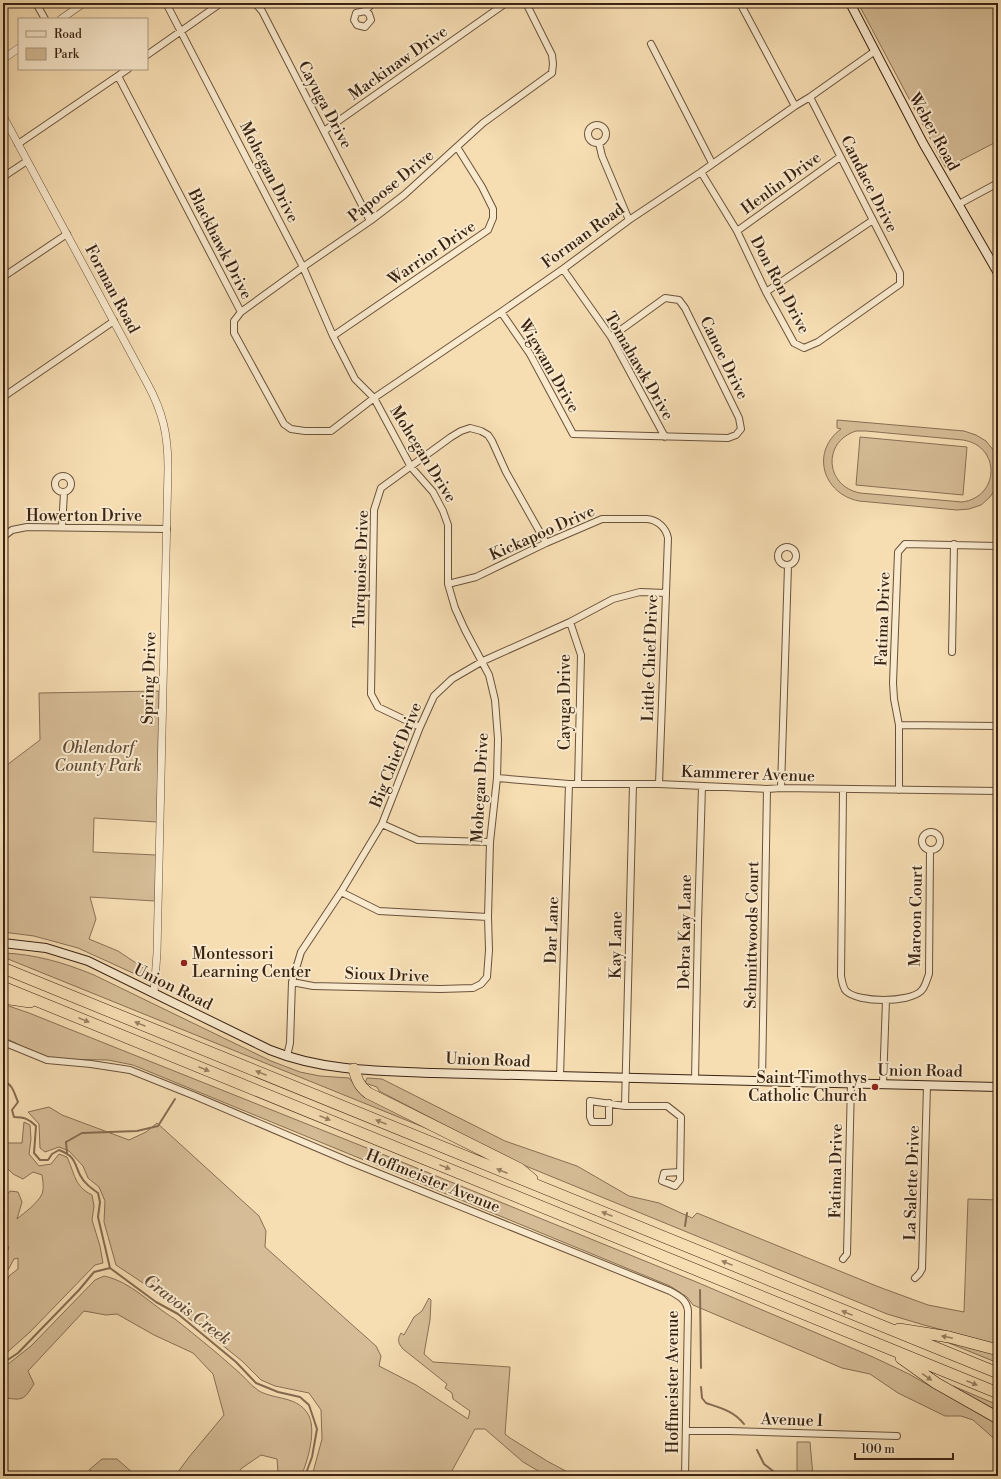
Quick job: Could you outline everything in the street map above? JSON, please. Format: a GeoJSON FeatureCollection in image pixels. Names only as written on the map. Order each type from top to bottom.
{"type":"FeatureCollection","features":[{"type":"Feature","properties":{"kind":"highway"},"geometry":{"type":"LineString","coordinates":[[3,968],[538,1185],[883,1328],[998,1373]]}},
{"type":"Feature","properties":{"kind":"highway"},"geometry":{"type":"LineString","coordinates":[[3,987],[998,1393]]}},
{"type":"Feature","properties":{"kind":"highway"},"geometry":{"type":"LineString","coordinates":[[3,998],[48,1005]]}},
{"type":"Feature","properties":{"kind":"highway"},"geometry":{"type":"LineString","coordinates":[[354,1069],[358,1082],[368,1093],[520,1170],[538,1185]]}},
{"type":"Feature","properties":{"kind":"highway"},"geometry":{"type":"LineString","coordinates":[[883,1328],[926,1332],[998,1350]]}},
{"type":"Feature","properties":{"kind":"highway"},"geometry":{"type":"LineString","coordinates":[[884,1347],[936,1383],[998,1418]]}},
{"type":"Feature","properties":{"kind":"main road","name":"Weber Road"},"geometry":{"type":"LineString","coordinates":[[850,3],[926,148],[997,270]]}},
{"type":"Feature","properties":{"kind":"main road","name":"Union Road"},"geometry":{"type":"LineString","coordinates":[[4,943],[33,946],[79,958],[101,967],[254,1042],[287,1056],[322,1066],[354,1069],[560,1076],[998,1087]]}},
{"type":"Feature","properties":{"kind":"street"},"geometry":{"type":"LineString","coordinates":[[36,3],[44,18]]}},
{"type":"Feature","properties":{"kind":"street"},"geometry":{"type":"LineString","coordinates":[[62,18],[84,3]]}},
{"type":"Feature","properties":{"kind":"street","name":"Mohegan Drive"},"geometry":{"type":"LineString","coordinates":[[166,3],[303,267],[333,336],[355,379],[374,398],[411,467],[433,492],[443,511],[448,525],[448,584],[459,616],[489,675],[495,700],[498,739],[497,778],[490,842],[488,966],[487,977],[481,984]]}},
{"type":"Feature","properties":{"kind":"street"},"geometry":{"type":"LineString","coordinates":[[148,54],[220,3]]}},
{"type":"Feature","properties":{"kind":"street","name":"Cayuga Drive"},"geometry":{"type":"LineString","coordinates":[[255,3],[262,11],[370,221]]}},
{"type":"Feature","properties":{"kind":"street"},"geometry":{"type":"LineString","coordinates":[[365,11],[373,3]]}},
{"type":"Feature","properties":{"kind":"street","name":"Mackinaw Drive"},"geometry":{"type":"LineString","coordinates":[[324,131],[506,3]]}},
{"type":"Feature","properties":{"kind":"street","name":"Papoose Drive"},"geometry":{"type":"LineString","coordinates":[[241,312],[370,221],[404,195],[483,123],[552,73],[552,55],[526,3]]}},
{"type":"Feature","properties":{"kind":"street"},"geometry":{"type":"LineString","coordinates":[[740,3],[795,106]]}},
{"type":"Feature","properties":{"kind":"street"},"geometry":{"type":"LineString","coordinates":[[651,44],[712,163]]}},
{"type":"Feature","properties":{"kind":"street"},"geometry":{"type":"LineString","coordinates":[[3,59],[18,49]]}},
{"type":"Feature","properties":{"kind":"street","name":"Forman Road"},"geometry":{"type":"LineString","coordinates":[[304,431],[331,430],[374,398],[563,269],[629,220],[701,172],[875,51]]}},
{"type":"Feature","properties":{"kind":"street"},"geometry":{"type":"LineString","coordinates":[[18,144],[127,70]]}},
{"type":"Feature","properties":{"kind":"street","name":"Blackhawk Drive"},"geometry":{"type":"LineString","coordinates":[[118,76],[241,312],[234,321],[234,333],[284,424],[291,429],[304,431]]}},
{"type":"Feature","properties":{"kind":"street","name":"Candace Drive"},"geometry":{"type":"LineString","coordinates":[[810,97],[900,273],[900,284]]}},
{"type":"Feature","properties":{"kind":"street","name":"Forman Road"},"geometry":{"type":"LineString","coordinates":[[3,116],[156,400],[161,412],[167,439],[168,484]]}},
{"type":"Feature","properties":{"kind":"street"},"geometry":{"type":"LineString","coordinates":[[599,143],[602,156],[629,220]]}},
{"type":"Feature","properties":{"kind":"street","name":"Warrior Drive"},"geometry":{"type":"LineString","coordinates":[[333,336],[488,230],[493,218],[493,209],[482,187],[457,147]]}},
{"type":"Feature","properties":{"kind":"street","name":"Henlin Drive"},"geometry":{"type":"LineString","coordinates":[[737,231],[840,157]]}},
{"type":"Feature","properties":{"kind":"street"},"geometry":{"type":"LineString","coordinates":[[3,177],[27,161]]}},
{"type":"Feature","properties":{"kind":"street","name":"Don Ron Drive"},"geometry":{"type":"LineString","coordinates":[[701,172],[737,231],[766,292],[794,343],[804,348],[818,342],[900,284]]}},
{"type":"Feature","properties":{"kind":"street"},"geometry":{"type":"LineString","coordinates":[[959,204],[998,183]]}},
{"type":"Feature","properties":{"kind":"street"},"geometry":{"type":"LineString","coordinates":[[766,292],[873,220]]}},
{"type":"Feature","properties":{"kind":"street"},"geometry":{"type":"LineString","coordinates":[[3,277],[67,234]]}},
{"type":"Feature","properties":{"kind":"street","name":"Tomahawk Drive"},"geometry":{"type":"LineString","coordinates":[[563,269],[611,337],[665,437]]}},
{"type":"Feature","properties":{"kind":"street","name":"Canoe Drive"},"geometry":{"type":"LineString","coordinates":[[611,337],[665,298],[679,300],[685,308],[739,418],[741,429],[736,435],[728,438],[665,437]]}},
{"type":"Feature","properties":{"kind":"street","name":"Wigwam Drive"},"geometry":{"type":"LineString","coordinates":[[501,312],[530,354],[573,434],[665,437]]}},
{"type":"Feature","properties":{"kind":"street"},"geometry":{"type":"LineString","coordinates":[[3,397],[114,322]]}},
{"type":"Feature","properties":{"kind":"street","name":"Turquoise Drive"},"geometry":{"type":"LineString","coordinates":[[420,727],[378,708],[371,694],[374,510],[381,488],[461,431],[470,428],[481,431],[488,435],[492,441],[509,478],[546,543]]}},
{"type":"Feature","properties":{"kind":"street","name":"Spring Drive"},"geometry":{"type":"LineString","coordinates":[[154,993],[157,953],[168,484]]}},
{"type":"Feature","properties":{"kind":"street"},"geometry":{"type":"LineString","coordinates":[[62,527],[64,493]]}},
{"type":"Feature","properties":{"kind":"street","name":"Kickapoo Drive"},"geometry":{"type":"LineString","coordinates":[[448,584],[476,577],[546,543],[602,519],[652,519],[662,525],[667,534]]}},
{"type":"Feature","properties":{"kind":"street","name":"Howerton Drive"},"geometry":{"type":"LineString","coordinates":[[3,538],[12,530],[19,529],[62,527],[167,529]]}},
{"type":"Feature","properties":{"kind":"street","name":"Little Chief Drive"},"geometry":{"type":"LineString","coordinates":[[659,784],[667,534]]}},
{"type":"Feature","properties":{"kind":"street","name":"Fatima Drive"},"geometry":{"type":"LineString","coordinates":[[899,790],[898,725],[893,683],[898,552],[905,544],[998,546]]}},
{"type":"Feature","properties":{"kind":"street"},"geometry":{"type":"LineString","coordinates":[[952,652],[954,544]]}},
{"type":"Feature","properties":{"kind":"street"},"geometry":{"type":"LineString","coordinates":[[781,788],[788,566]]}},
{"type":"Feature","properties":{"kind":"street","name":"Big Chief Drive"},"geometry":{"type":"LineString","coordinates":[[287,1056],[290,1043],[292,982],[301,952],[341,892],[382,824],[420,727],[434,696],[452,679],[483,661],[570,622],[614,599],[640,592],[666,593]]}},
{"type":"Feature","properties":{"kind":"street","name":"Cayuga Drive"},"geometry":{"type":"LineString","coordinates":[[570,622],[581,655],[578,784]]}},
{"type":"Feature","properties":{"kind":"street"},"geometry":{"type":"LineString","coordinates":[[898,725],[998,726]]}},
{"type":"Feature","properties":{"kind":"street","name":"Kammerer Avenue"},"geometry":{"type":"LineString","coordinates":[[497,778],[569,784],[659,784],[767,789],[998,791]]}},
{"type":"Feature","properties":{"kind":"street","name":"Dar Lane"},"geometry":{"type":"LineString","coordinates":[[560,1076],[569,784]]}},
{"type":"Feature","properties":{"kind":"street","name":"Kay Lane"},"geometry":{"type":"LineString","coordinates":[[625,1106],[633,784]]}},
{"type":"Feature","properties":{"kind":"street","name":"Debra Kay Lane"},"geometry":{"type":"LineString","coordinates":[[695,1080],[702,786]]}},
{"type":"Feature","properties":{"kind":"street","name":"Schmittwoods Court"},"geometry":{"type":"LineString","coordinates":[[762,1081],[767,789]]}},
{"type":"Feature","properties":{"kind":"street"},"geometry":{"type":"LineString","coordinates":[[843,790],[841,976],[845,990],[851,994],[857,997],[886,1000],[883,1084]]}},
{"type":"Feature","properties":{"kind":"street"},"geometry":{"type":"LineString","coordinates":[[382,824],[418,840],[490,842]]}},
{"type":"Feature","properties":{"kind":"street","name":"Maroon Court"},"geometry":{"type":"LineString","coordinates":[[886,1000],[912,997],[922,991],[929,974],[930,850]]}},
{"type":"Feature","properties":{"kind":"street"},"geometry":{"type":"LineString","coordinates":[[341,892],[379,911],[488,917]]}},
{"type":"Feature","properties":{"kind":"street","name":"Sioux Drive"},"geometry":{"type":"LineString","coordinates":[[292,982],[313,986],[440,989],[473,988],[481,984]]}},
{"type":"Feature","properties":{"kind":"street","name":"Hoffmeister Avenue"},"geometry":{"type":"LineString","coordinates":[[3,1042],[47,1060],[91,1064],[130,1070],[348,1161],[663,1288],[678,1296],[687,1305],[688,1311],[685,1476]]}},
{"type":"Feature","properties":{"kind":"street","name":"Fatima Drive"},"geometry":{"type":"LineString","coordinates":[[843,1259],[847,1254],[851,1083]]}},
{"type":"Feature","properties":{"kind":"street","name":"La Salette Drive"},"geometry":{"type":"LineString","coordinates":[[915,1278],[922,1269],[927,1086]]}},
{"type":"Feature","properties":{"kind":"street"},"geometry":{"type":"LineString","coordinates":[[609,1103],[609,1122],[592,1122],[590,1118],[590,1101],[609,1103],[625,1106],[667,1106],[681,1117],[680,1172]]}},
{"type":"Feature","properties":{"kind":"street","name":"Avenue I"},"geometry":{"type":"LineString","coordinates":[[687,1431],[897,1436]]}},
{"type":"Feature","properties":{"kind":"green space"},"geometry":{"type":"Polygon","coordinates":[[[858,3],[998,3],[998,141],[946,168],[858,3]]]}},
{"type":"Feature","properties":{"kind":"green space"},"geometry":{"type":"Polygon","coordinates":[[[837,420],[964,431],[976,435],[986,441],[998,459],[997,486],[990,497],[981,505],[969,509],[957,510],[859,501],[847,497],[837,490],[829,481],[825,471],[824,460],[826,449],[831,438],[841,429],[837,428],[837,420]],[[856,431],[845,437],[837,444],[833,454],[832,464],[834,473],[840,482],[848,489],[860,493],[962,502],[975,498],[984,491],[989,482],[991,471],[989,461],[984,452],[975,444],[963,440],[856,431]]]}},
{"type":"Feature","properties":{"kind":"green space"},"geometry":{"type":"Polygon","coordinates":[[[860,437],[967,447],[963,495],[856,485],[860,437]]]}},
{"type":"Feature","properties":{"kind":"green space","name":"Ohlendorf County Park"},"geometry":{"type":"Polygon","coordinates":[[[159,691],[157,822],[94,818],[93,852],[156,855],[155,901],[90,897],[96,919],[89,939],[118,951],[154,975],[151,980],[78,948],[34,936],[3,932],[3,768],[40,740],[39,693],[159,691]]]}},
{"type":"Feature","properties":{"kind":"green space"},"geometry":{"type":"Polygon","coordinates":[[[3,953],[27,955],[50,960],[94,975],[271,1061],[300,1072],[320,1076],[349,1078],[361,1093],[438,1133],[3,957],[3,953]]]}},
{"type":"Feature","properties":{"kind":"green space"},"geometry":{"type":"Polygon","coordinates":[[[3,1004],[29,1013],[402,1162],[694,1281],[873,1357],[909,1374],[998,1425],[998,1442],[973,1420],[961,1416],[945,1416],[898,1393],[870,1374],[842,1368],[693,1305],[687,1297],[670,1286],[133,1065],[108,1060],[55,1059],[40,1055],[3,1037],[3,1004]]]}},
{"type":"Feature","properties":{"kind":"green space"},"geometry":{"type":"Polygon","coordinates":[[[367,1078],[382,1079],[505,1141],[577,1166],[629,1196],[659,1203],[692,1218],[697,1213],[879,1287],[928,1305],[964,1312],[968,1199],[998,1200],[998,1345],[887,1314],[516,1162],[379,1091],[377,1087],[365,1083],[367,1078]]]}},
{"type":"Feature","properties":{"kind":"green space"},"geometry":{"type":"Polygon","coordinates":[[[49,1107],[62,1115],[129,1140],[146,1132],[157,1123],[259,1216],[266,1231],[265,1247],[376,1346],[381,1356],[379,1366],[416,1385],[468,1419],[470,1411],[453,1399],[452,1393],[445,1388],[447,1384],[403,1349],[399,1343],[401,1333],[404,1335],[414,1317],[422,1311],[429,1298],[431,1300],[430,1320],[424,1354],[433,1362],[510,1367],[505,1434],[547,1461],[575,1476],[547,1476],[523,1462],[485,1429],[475,1429],[449,1476],[312,1476],[322,1439],[321,1410],[309,1393],[275,1386],[261,1380],[242,1361],[152,1289],[116,1265],[104,1222],[105,1201],[99,1187],[88,1178],[83,1166],[69,1151],[59,1147],[45,1152],[40,1148],[39,1124],[28,1112],[49,1107]]]}},
{"type":"Feature","properties":{"kind":"green space"},"geometry":{"type":"Polygon","coordinates":[[[24,1122],[30,1125],[31,1139],[29,1154],[39,1166],[51,1164],[59,1154],[67,1157],[78,1184],[92,1195],[94,1206],[92,1220],[100,1246],[103,1263],[95,1265],[30,1332],[3,1356],[3,1292],[9,1276],[18,1269],[18,1258],[14,1259],[8,1270],[3,1270],[3,1262],[9,1247],[3,1243],[4,1199],[10,1191],[18,1192],[22,1202],[17,1219],[31,1208],[42,1194],[43,1190],[42,1175],[33,1172],[23,1179],[13,1174],[4,1165],[7,1143],[22,1143],[24,1122]]]}},
{"type":"Feature","properties":{"kind":"green space"},"geometry":{"type":"Polygon","coordinates":[[[104,1276],[124,1283],[175,1319],[220,1355],[259,1391],[292,1401],[303,1408],[311,1420],[312,1436],[309,1454],[301,1476],[277,1476],[277,1459],[261,1455],[242,1468],[236,1476],[175,1476],[224,1415],[213,1374],[193,1353],[154,1335],[117,1314],[106,1315],[84,1311],[28,1371],[34,1384],[28,1393],[21,1399],[7,1398],[3,1384],[3,1368],[31,1346],[95,1280],[104,1276]]]}},
{"type":"Feature","properties":{"kind":"green space"},"geometry":{"type":"Polygon","coordinates":[[[939,1339],[998,1354],[998,1363],[939,1339]]]}},
{"type":"Feature","properties":{"kind":"green space"},"geometry":{"type":"Polygon","coordinates":[[[953,1386],[998,1405],[998,1411],[953,1386]]]}},
{"type":"Feature","properties":{"kind":"green space"},"geometry":{"type":"Polygon","coordinates":[[[797,1442],[810,1442],[813,1476],[797,1476],[797,1442]]]}},
{"type":"Feature","properties":{"kind":"green space"},"geometry":{"type":"Polygon","coordinates":[[[102,1459],[117,1459],[134,1474],[142,1476],[104,1476],[89,1470],[102,1459]]]}},
{"type":"Feature","properties":{"kind":"waterway"},"geometry":{"type":"LineString","coordinates":[[3,1081],[9,1084],[18,1102],[12,1110],[14,1117],[26,1119],[36,1126],[34,1153],[40,1160],[48,1160],[52,1154],[59,1150],[64,1152],[71,1157],[84,1180],[98,1193],[100,1202],[98,1217],[110,1268]]}},
{"type":"Feature","properties":{"kind":"waterway"},"geometry":{"type":"LineString","coordinates":[[67,1153],[66,1142],[82,1133],[137,1131],[158,1126],[175,1099]]}},
{"type":"Feature","properties":{"kind":"waterway"},"geometry":{"type":"LineString","coordinates":[[685,1226],[687,1213]]}},
{"type":"Feature","properties":{"kind":"waterway","name":"Gravois Creek"},"geometry":{"type":"LineString","coordinates":[[3,1363],[18,1353],[79,1290],[94,1272],[110,1268],[156,1302],[178,1314],[236,1362],[256,1383],[278,1392],[300,1397],[309,1405],[317,1429],[312,1457],[305,1476]]}},
{"type":"Feature","properties":{"kind":"waterway"},"geometry":{"type":"LineString","coordinates":[[700,1290],[701,1368]]}},
{"type":"Feature","properties":{"kind":"waterway"},"geometry":{"type":"LineString","coordinates":[[701,1387],[702,1398],[706,1403],[732,1413],[744,1424]]}},
{"type":"Feature","properties":{"kind":"waterway"},"geometry":{"type":"LineString","coordinates":[[757,1450],[764,1464],[773,1471],[772,1476]]}},
{"type":"Feature","properties":{"kind":"place","name":"Montessori Learning Center"},"geometry":{"type":"Point","coordinates":[184,963]}},
{"type":"Feature","properties":{"kind":"place","name":"Saint Timothys Catholic Church"},"geometry":{"type":"Point","coordinates":[875,1087]}}]}
